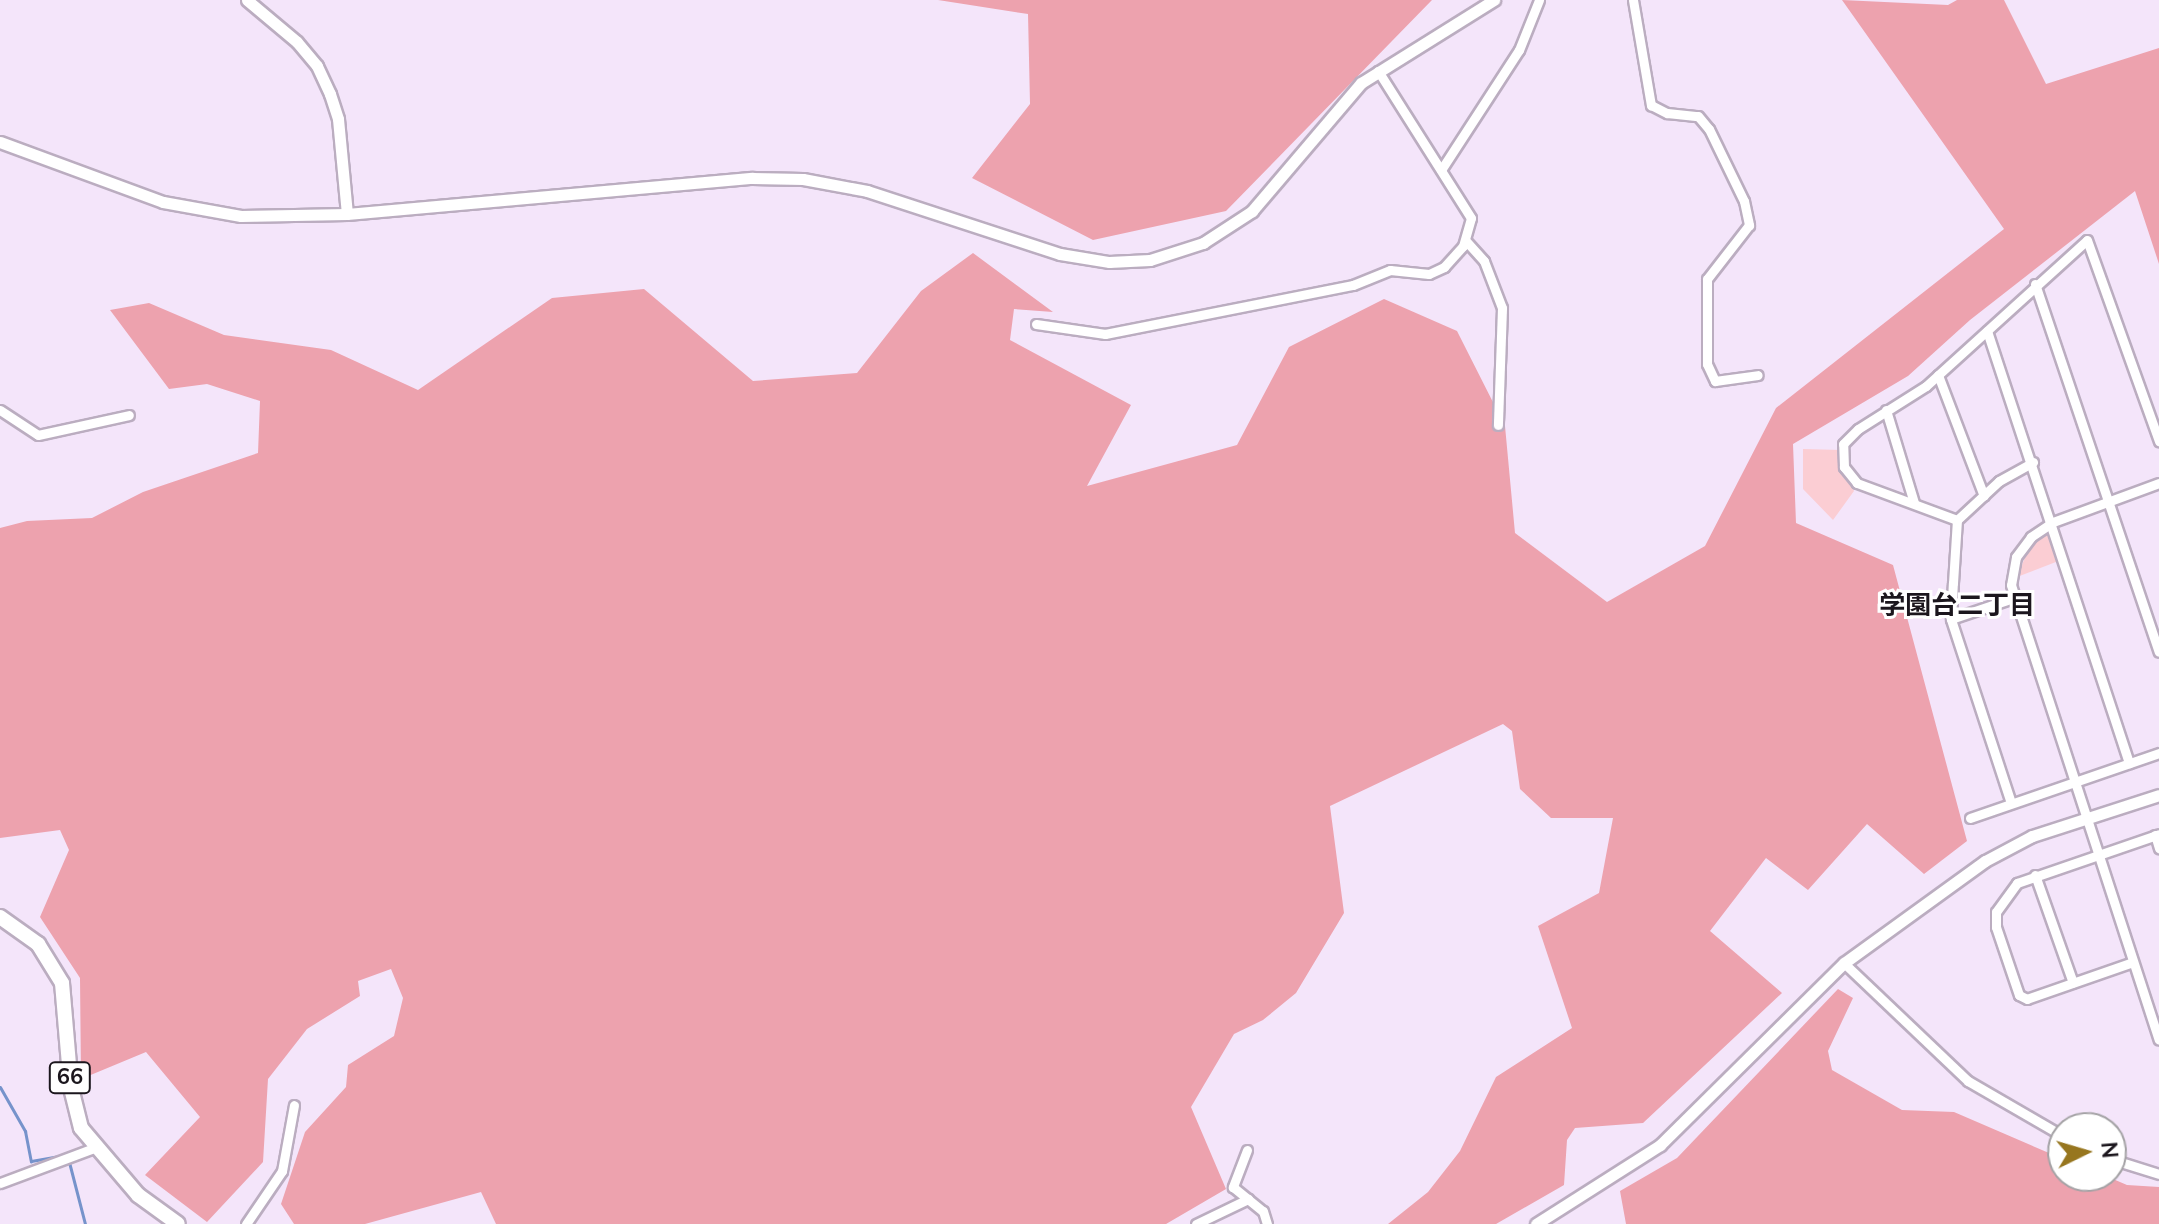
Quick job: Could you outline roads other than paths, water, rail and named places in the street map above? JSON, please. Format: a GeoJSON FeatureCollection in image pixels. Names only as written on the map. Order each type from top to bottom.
{"type":"FeatureCollection","features":[{"type":"Feature","properties":{"kind":"main road","name":"66"},"geometry":{"type":"LineString","coordinates":[[0,917],[38,944],[62,983],[74,1109],[94,1148],[138,1195],[178,1224]]}},
{"type":"Feature","properties":{"kind":"street"},"geometry":{"type":"LineString","coordinates":[[247,0],[297,42],[317,66],[338,119],[347,214]]}},
{"type":"Feature","properties":{"kind":"street"},"geometry":{"type":"LineString","coordinates":[[0,142],[163,202],[267,218],[347,214],[752,178],[803,179],[867,191],[1060,254],[1109,262],[1150,260],[1203,243],[1252,211],[1328,119],[1378,71],[1494,0]]}},
{"type":"Feature","properties":{"kind":"street"},"geometry":{"type":"LineString","coordinates":[[1441,170],[1519,50],[1539,0]]}},
{"type":"Feature","properties":{"kind":"street"},"geometry":{"type":"LineString","coordinates":[[1633,0],[1651,105],[1667,113],[1698,116],[1744,201],[1749,225],[1707,279],[1707,364],[1715,381],[1758,375]]}},
{"type":"Feature","properties":{"kind":"street"},"geometry":{"type":"LineString","coordinates":[[1036,324],[1105,334],[1173,324],[1353,285],[1390,270],[1402,275],[1437,273],[1466,241],[1471,218],[1378,71]]}},
{"type":"Feature","properties":{"kind":"street"},"geometry":{"type":"LineString","coordinates":[[1957,520],[1857,483],[1844,467],[1846,439],[1938,375],[2080,242],[2090,240],[2154,410],[2159,441]]}},
{"type":"Feature","properties":{"kind":"street"},"geometry":{"type":"LineString","coordinates":[[1466,241],[1484,261],[1502,308],[1498,425]]}},
{"type":"Feature","properties":{"kind":"street"},"geometry":{"type":"LineString","coordinates":[[2035,284],[2112,502],[2159,652]]}},
{"type":"Feature","properties":{"kind":"street"},"geometry":{"type":"LineString","coordinates":[[1987,331],[2053,522],[2129,763]]}},
{"type":"Feature","properties":{"kind":"street"},"geometry":{"type":"LineString","coordinates":[[1938,375],[1984,496]]}},
{"type":"Feature","properties":{"kind":"street"},"geometry":{"type":"LineString","coordinates":[[0,410],[38,435],[129,415]]}},
{"type":"Feature","properties":{"kind":"street"},"geometry":{"type":"LineString","coordinates":[[1886,410],[1914,503]]}},
{"type":"Feature","properties":{"kind":"street"},"geometry":{"type":"LineString","coordinates":[[2011,803],[1951,619],[1957,520],[1999,481],[2033,462]]}},
{"type":"Feature","properties":{"kind":"street"},"geometry":{"type":"LineString","coordinates":[[2159,483],[2053,522],[2031,537],[2016,557],[2013,598],[2159,1040]]}},
{"type":"Feature","properties":{"kind":"street"},"geometry":{"type":"LineString","coordinates":[[1951,619],[2013,598]]}},
{"type":"Feature","properties":{"kind":"street"},"geometry":{"type":"LineString","coordinates":[[1970,818],[2159,753]]}},
{"type":"Feature","properties":{"kind":"street"},"geometry":{"type":"LineString","coordinates":[[1536,1224],[1660,1145],[1844,963],[2001,851],[2159,795]]}},
{"type":"Feature","properties":{"kind":"street"},"geometry":{"type":"LineString","coordinates":[[2133,962],[2034,1000],[2019,995],[1996,927],[1996,912],[2005,894],[2035,875],[2157,835],[2159,848]]}},
{"type":"Feature","properties":{"kind":"street"},"geometry":{"type":"LineString","coordinates":[[2035,875],[2073,983]]}},
{"type":"Feature","properties":{"kind":"street"},"geometry":{"type":"LineString","coordinates":[[1844,963],[1968,1081],[2047,1127]]}},
{"type":"Feature","properties":{"kind":"street"},"geometry":{"type":"LineString","coordinates":[[246,1224],[282,1171],[294,1105]]}},
{"type":"Feature","properties":{"kind":"street"},"geometry":{"type":"LineString","coordinates":[[0,1183],[94,1148]]}},
{"type":"Feature","properties":{"kind":"street"},"geometry":{"type":"LineString","coordinates":[[1247,1150],[1233,1187],[1263,1211],[1264,1224]]}},
{"type":"Feature","properties":{"kind":"street"},"geometry":{"type":"LineString","coordinates":[[2127,1164],[2159,1174]]}},
{"type":"Feature","properties":{"kind":"street"},"geometry":{"type":"LineString","coordinates":[[1196,1224],[1248,1199]]}},
{"type":"Feature","properties":{"kind":"waterway"},"geometry":{"type":"LineString","coordinates":[[0,1087],[25,1131],[31,1161],[66,1155]]}},
{"type":"Feature","properties":{"kind":"waterway"},"geometry":{"type":"LineString","coordinates":[[69,1162],[85,1224]]}},
{"type":"Feature","properties":{"kind":"district","name":"学園台二丁目"},"geometry":{"type":"Point","coordinates":[1957,606]}}]}
